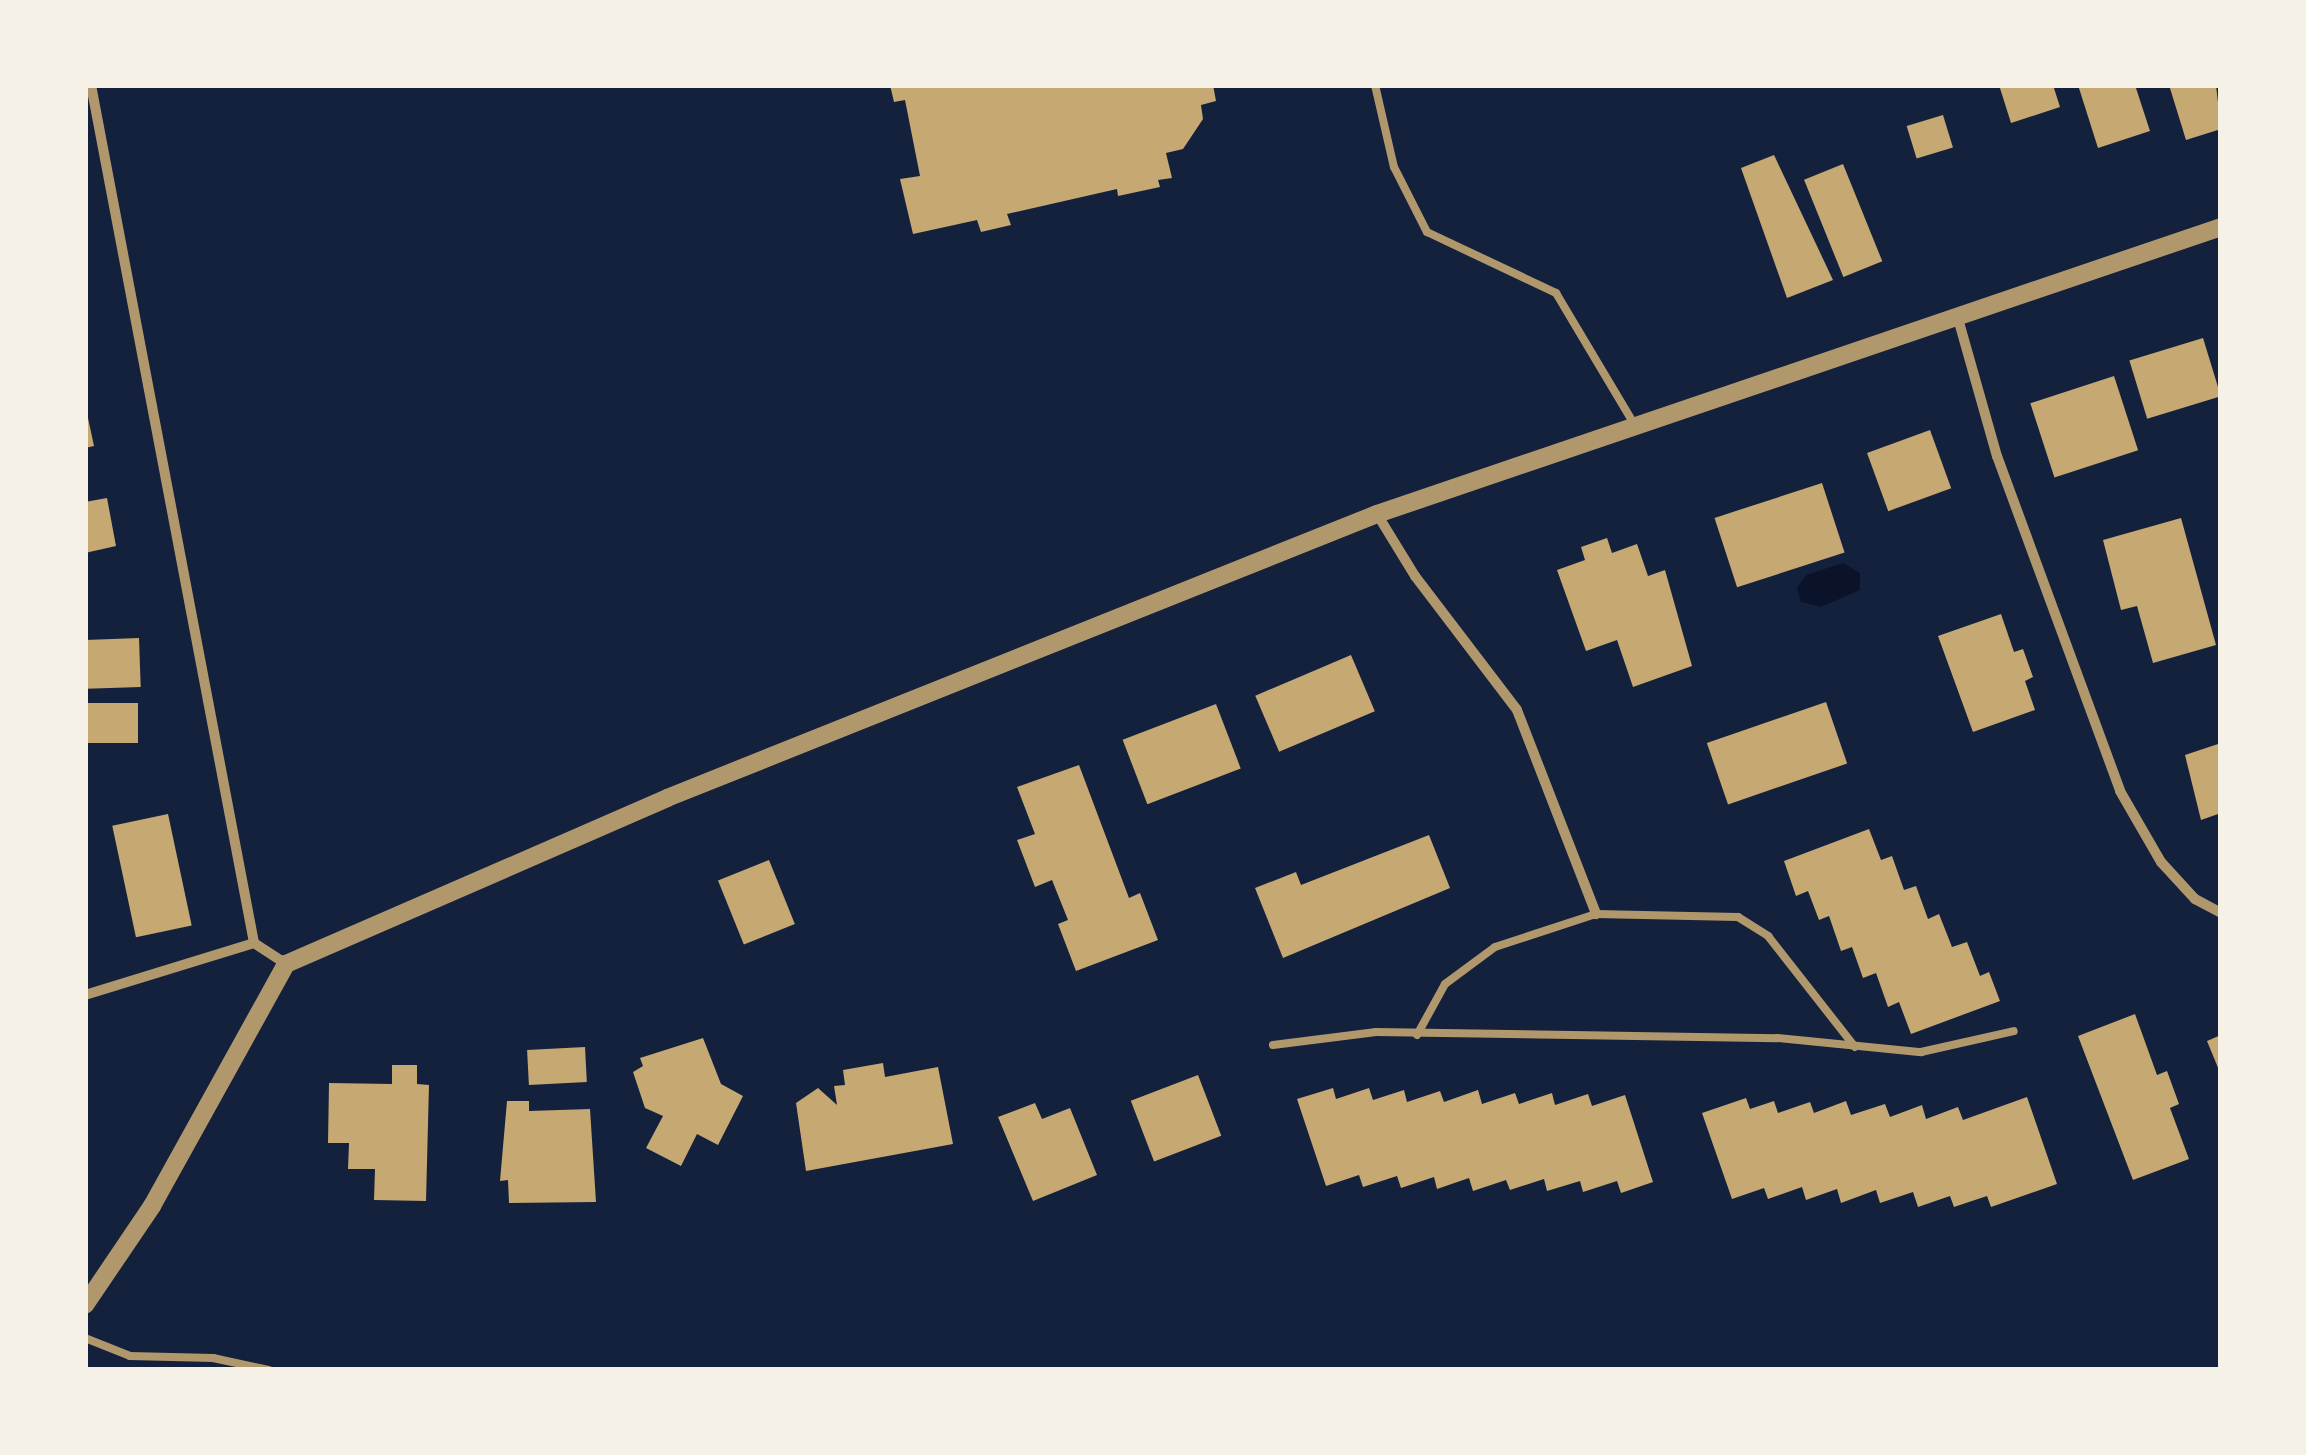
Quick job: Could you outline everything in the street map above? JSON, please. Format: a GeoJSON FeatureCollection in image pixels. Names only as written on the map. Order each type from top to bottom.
{"type":"FeatureCollection","features":[{"type":"Feature","properties":{"kind":"street"},"geometry":{"type":"LineString","coordinates":[[92,85],[254,944],[286,964]]}},
{"type":"Feature","properties":{"kind":"street"},"geometry":{"type":"LineString","coordinates":[[85,1305],[152,1206],[286,964],[685,791],[1377,514],[1633,422],[2221,227]]}},
{"type":"Feature","properties":{"kind":"street"},"geometry":{"type":"LineString","coordinates":[[1956,314],[1997,456],[2120,791],[2162,862],[2195,899],[2221,913]]}},
{"type":"Feature","properties":{"kind":"street"},"geometry":{"type":"LineString","coordinates":[[1377,514],[1415,576],[1518,710],[1596,914]]}},
{"type":"Feature","properties":{"kind":"street"},"geometry":{"type":"LineString","coordinates":[[85,995],[254,944]]}},
{"type":"Feature","properties":{"kind":"lane"},"geometry":{"type":"LineString","coordinates":[[1375,85],[1397,175],[1426,232],[1556,294],[1633,422]]}},
{"type":"Feature","properties":{"kind":"lane"},"geometry":{"type":"LineString","coordinates":[[1416,1035],[1445,984],[1467,962],[1596,914],[1738,918],[1768,936],[1855,1048]]}},
{"type":"Feature","properties":{"kind":"lane"},"geometry":{"type":"LineString","coordinates":[[1273,1045],[1376,1032],[1777,1038],[1855,1048],[1940,1050],[2014,1031]]}},
{"type":"Feature","properties":{"kind":"lane"},"geometry":{"type":"LineString","coordinates":[[85,1338],[130,1356],[212,1358],[269,1370]]}},
{"type":"Feature","properties":{"kind":"water"},"geometry":{"type":"Polygon","coordinates":[[[1843,563],[1860,573],[1860,590],[1821,607],[1801,602],[1797,588],[1806,575],[1843,563]]]}},
{"type":"Feature","properties":{"kind":"building"},"geometry":{"type":"Polygon","coordinates":[[[890,85],[1213,85],[1216,101],[1201,105],[1203,119],[1183,149],[1166,153],[1172,178],[1158,180],[1160,187],[1118,196],[1117,189],[1007,214],[1011,225],[981,232],[977,220],[913,234],[900,179],[920,176],[905,100],[894,102],[890,85]]]}},
{"type":"Feature","properties":{"kind":"building"},"geometry":{"type":"Polygon","coordinates":[[[1999,85],[2053,85],[2060,107],[2011,123],[1999,85]]]}},
{"type":"Feature","properties":{"kind":"building"},"geometry":{"type":"Polygon","coordinates":[[[2078,85],[2135,85],[2150,131],[2098,148],[2078,85]]]}},
{"type":"Feature","properties":{"kind":"building"},"geometry":{"type":"Polygon","coordinates":[[[2169,85],[2216,85],[2221,129],[2186,140],[2169,85]]]}},
{"type":"Feature","properties":{"kind":"building"},"geometry":{"type":"Polygon","coordinates":[[[1943,115],[1953,148],[1917,159],[1907,126],[1943,115]]]}},
{"type":"Feature","properties":{"kind":"building"},"geometry":{"type":"Polygon","coordinates":[[[1774,155],[1833,280],[1787,298],[1741,168],[1774,155]]]}},
{"type":"Feature","properties":{"kind":"building"},"geometry":{"type":"Polygon","coordinates":[[[1843,164],[1882,261],[1843,277],[1804,180],[1843,164]]]}},
{"type":"Feature","properties":{"kind":"building"},"geometry":{"type":"Polygon","coordinates":[[[2203,338],[2221,396],[2147,419],[2129,361],[2203,338]]]}},
{"type":"Feature","properties":{"kind":"building"},"geometry":{"type":"Polygon","coordinates":[[[2114,376],[2138,450],[2054,477],[2030,403],[2114,376]]]}},
{"type":"Feature","properties":{"kind":"building"},"geometry":{"type":"Polygon","coordinates":[[[85,404],[94,446],[85,448],[85,404]]]}},
{"type":"Feature","properties":{"kind":"building"},"geometry":{"type":"Polygon","coordinates":[[[1930,430],[1951,488],[1888,511],[1867,453],[1930,430]]]}},
{"type":"Feature","properties":{"kind":"building"},"geometry":{"type":"Polygon","coordinates":[[[1822,483],[1845,552],[1737,587],[1715,518],[1822,483]]]}},
{"type":"Feature","properties":{"kind":"building"},"geometry":{"type":"Polygon","coordinates":[[[107,498],[116,546],[85,553],[85,502],[107,498]]]}},
{"type":"Feature","properties":{"kind":"building"},"geometry":{"type":"Polygon","coordinates":[[[2181,518],[2216,645],[2153,663],[2137,606],[2121,610],[2103,540],[2181,518]]]}},
{"type":"Feature","properties":{"kind":"building"},"geometry":{"type":"Polygon","coordinates":[[[1607,538],[1612,553],[1637,544],[1648,576],[1665,570],[1692,666],[1633,687],[1617,640],[1586,651],[1557,570],[1585,560],[1581,547],[1607,538]]]}},
{"type":"Feature","properties":{"kind":"building"},"geometry":{"type":"Polygon","coordinates":[[[2001,614],[2014,652],[2023,649],[2033,677],[2025,681],[2035,710],[1973,732],[1938,636],[2001,614]]]}},
{"type":"Feature","properties":{"kind":"building"},"geometry":{"type":"Polygon","coordinates":[[[139,638],[141,687],[87,689],[85,640],[139,638]]]}},
{"type":"Feature","properties":{"kind":"building"},"geometry":{"type":"Polygon","coordinates":[[[1351,655],[1375,711],[1279,752],[1255,696],[1351,655]]]}},
{"type":"Feature","properties":{"kind":"building"},"geometry":{"type":"Polygon","coordinates":[[[1826,702],[1847,763],[1728,804],[1707,743],[1826,702]]]}},
{"type":"Feature","properties":{"kind":"building"},"geometry":{"type":"Polygon","coordinates":[[[85,703],[138,703],[138,743],[85,743],[85,703]]]}},
{"type":"Feature","properties":{"kind":"building"},"geometry":{"type":"Polygon","coordinates":[[[1216,704],[1241,768],[1147,804],[1123,740],[1216,704]]]}},
{"type":"Feature","properties":{"kind":"building"},"geometry":{"type":"Polygon","coordinates":[[[2221,743],[2221,813],[2201,820],[2185,755],[2221,743]]]}},
{"type":"Feature","properties":{"kind":"building"},"geometry":{"type":"Polygon","coordinates":[[[1079,765],[1129,898],[1140,893],[1158,940],[1076,971],[1058,924],[1068,920],[1052,880],[1035,887],[1017,840],[1035,834],[1017,787],[1079,765]]]}},
{"type":"Feature","properties":{"kind":"building"},"geometry":{"type":"Polygon","coordinates":[[[168,814],[192,926],[136,937],[112,826],[168,814]]]}},
{"type":"Feature","properties":{"kind":"building"},"geometry":{"type":"Polygon","coordinates":[[[1869,829],[1881,860],[1892,856],[1904,890],[1916,886],[1928,919],[1939,914],[1952,947],[1967,942],[1980,976],[1989,972],[2000,1001],[1911,1034],[1899,1002],[1888,1007],[1876,973],[1863,978],[1852,947],[1841,951],[1829,916],[1819,920],[1808,891],[1796,896],[1784,861],[1869,829]]]}},
{"type":"Feature","properties":{"kind":"building"},"geometry":{"type":"Polygon","coordinates":[[[1429,835],[1450,888],[1283,958],[1255,888],[1296,872],[1301,885],[1429,835]]]}},
{"type":"Feature","properties":{"kind":"building"},"geometry":{"type":"Polygon","coordinates":[[[769,860],[795,924],[744,945],[718,881],[769,860]]]}},
{"type":"Feature","properties":{"kind":"building"},"geometry":{"type":"Polygon","coordinates":[[[2135,1014],[2157,1075],[2167,1071],[2179,1104],[2170,1108],[2189,1159],[2133,1180],[2078,1036],[2135,1014]]]}},
{"type":"Feature","properties":{"kind":"building"},"geometry":{"type":"Polygon","coordinates":[[[2221,1035],[2221,1075],[2207,1041],[2221,1035]]]}},
{"type":"Feature","properties":{"kind":"building"},"geometry":{"type":"Polygon","coordinates":[[[703,1038],[721,1084],[743,1096],[718,1145],[697,1134],[681,1166],[646,1148],[663,1116],[645,1108],[633,1072],[643,1066],[640,1058],[703,1038]]]}},
{"type":"Feature","properties":{"kind":"building"},"geometry":{"type":"Polygon","coordinates":[[[585,1047],[587,1082],[529,1085],[527,1050],[585,1047]]]}},
{"type":"Feature","properties":{"kind":"building"},"geometry":{"type":"Polygon","coordinates":[[[883,1063],[885,1077],[938,1067],[953,1144],[806,1171],[796,1103],[818,1088],[837,1105],[834,1086],[845,1085],[843,1070],[883,1063]]]}},
{"type":"Feature","properties":{"kind":"building"},"geometry":{"type":"Polygon","coordinates":[[[392,1065],[417,1065],[417,1084],[429,1085],[426,1201],[374,1200],[375,1169],[348,1169],[349,1143],[328,1143],[329,1083],[392,1084],[392,1065]]]}},
{"type":"Feature","properties":{"kind":"building"},"geometry":{"type":"Polygon","coordinates":[[[1198,1075],[1221,1136],[1154,1161],[1131,1101],[1198,1075]]]}},
{"type":"Feature","properties":{"kind":"building"},"geometry":{"type":"Polygon","coordinates":[[[1333,1088],[1336,1099],[1369,1088],[1373,1100],[1404,1090],[1407,1102],[1440,1091],[1444,1102],[1478,1090],[1482,1104],[1515,1093],[1519,1104],[1552,1093],[1555,1105],[1588,1094],[1592,1106],[1625,1095],[1653,1182],[1621,1193],[1617,1181],[1583,1192],[1580,1181],[1547,1191],[1544,1179],[1510,1190],[1506,1180],[1473,1191],[1469,1178],[1437,1189],[1434,1177],[1401,1188],[1397,1176],[1363,1187],[1359,1175],[1326,1186],[1297,1099],[1333,1088]]]}},
{"type":"Feature","properties":{"kind":"building"},"geometry":{"type":"Polygon","coordinates":[[[2027,1097],[2057,1184],[1991,1207],[1987,1196],[1954,1207],[1950,1196],[1918,1207],[1913,1192],[1880,1203],[1876,1190],[1841,1203],[1837,1189],[1806,1200],[1802,1187],[1768,1199],[1764,1188],[1732,1199],[1702,1113],[1746,1098],[1750,1109],[1774,1101],[1778,1113],[1810,1102],[1814,1113],[1846,1101],[1851,1115],[1885,1104],[1890,1117],[1922,1105],[1926,1119],[1958,1107],[1963,1120],[2027,1097]]]}},
{"type":"Feature","properties":{"kind":"building"},"geometry":{"type":"Polygon","coordinates":[[[507,1101],[529,1101],[529,1111],[590,1109],[596,1202],[509,1203],[508,1180],[500,1181],[507,1101]]]}},
{"type":"Feature","properties":{"kind":"building"},"geometry":{"type":"Polygon","coordinates":[[[1035,1103],[1042,1119],[1070,1108],[1097,1175],[1033,1201],[998,1117],[1035,1103]]]}}]}
